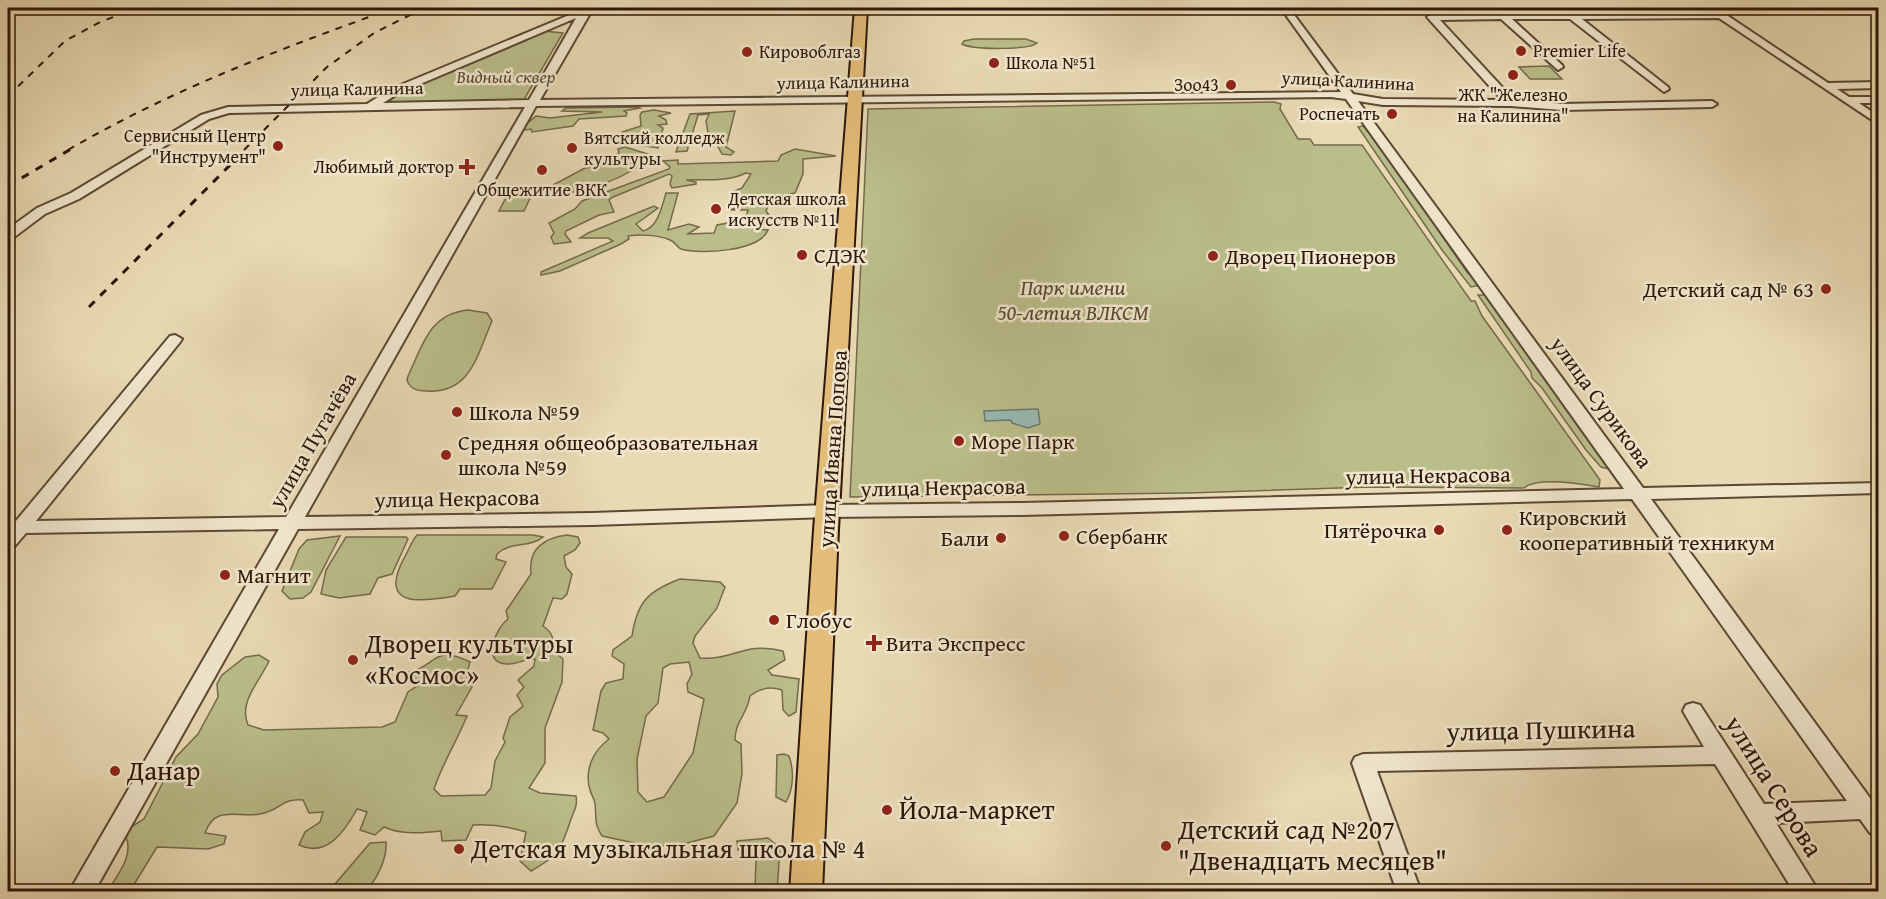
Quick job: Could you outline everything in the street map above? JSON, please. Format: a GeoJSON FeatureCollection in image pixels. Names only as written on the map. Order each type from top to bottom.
{"type":"FeatureCollection","features":[{"type":"Feature","properties":{"kind":"main road","name":"улица Ивана Попова"},"geometry":{"type":"LineString","coordinates":[[806,891],[861,8]]}},
{"type":"Feature","properties":{"kind":"street","name":"улица Сурикова"},"geometry":{"type":"LineString","coordinates":[[1285,8],[1872,817]]}},
{"type":"Feature","properties":{"kind":"street"},"geometry":{"type":"LineString","coordinates":[[1493,8],[1558,67]]}},
{"type":"Feature","properties":{"kind":"street"},"geometry":{"type":"LineString","coordinates":[[1563,8],[1664,89]]}},
{"type":"Feature","properties":{"kind":"street"},"geometry":{"type":"LineString","coordinates":[[1632,8],[1643,15]]}},
{"type":"Feature","properties":{"kind":"street"},"geometry":{"type":"LineString","coordinates":[[1709,8],[1878,121]]}},
{"type":"Feature","properties":{"kind":"street"},"geometry":{"type":"LineString","coordinates":[[371,106],[395,91],[589,9]]}},
{"type":"Feature","properties":{"kind":"street","name":"улица Пугачёва"},"geometry":{"type":"LineString","coordinates":[[81,891],[531,104],[589,9]]}},
{"type":"Feature","properties":{"kind":"street"},"geometry":{"type":"LineString","coordinates":[[1511,103],[1431,17],[1722,15]]}},
{"type":"Feature","properties":{"kind":"street"},"geometry":{"type":"LineString","coordinates":[[1826,86],[1878,85]]}},
{"type":"Feature","properties":{"kind":"street","name":"улица Калинина"},"geometry":{"type":"LineString","coordinates":[[8,235],[41,211],[75,196],[214,113],[371,106],[1331,94],[1383,102],[1511,103],[1562,107],[1712,104]]}},
{"type":"Feature","properties":{"kind":"street"},"geometry":{"type":"LineString","coordinates":[[1847,100],[1878,100]]}},
{"type":"Feature","properties":{"kind":"street"},"geometry":{"type":"LineString","coordinates":[[8,543],[14,527],[176,339]]}},
{"type":"Feature","properties":{"kind":"street","name":"улица Некрасова"},"geometry":{"type":"LineString","coordinates":[[14,527],[592,519],[828,511],[1022,509],[1878,488]]}},
{"type":"Feature","properties":{"kind":"street","name":"улица Серова"},"geometry":{"type":"LineString","coordinates":[[1693,711],[1807,891]]}},
{"type":"Feature","properties":{"kind":"street","name":"улица Пушкина"},"geometry":{"type":"LineString","coordinates":[[1409,891],[1362,763],[1720,754]]}},
{"type":"Feature","properties":{"kind":"street"},"geometry":{"type":"LineString","coordinates":[[1758,814],[1872,817]]}},
{"type":"Feature","properties":{"kind":"green space","name":"Видный сквер"},"geometry":{"type":"Polygon","coordinates":[[[543,31],[563,33],[522,103],[382,103],[391,97],[543,31]]]}},
{"type":"Feature","properties":{"kind":"green space"},"geometry":{"type":"Polygon","coordinates":[[[1026,39],[1037,43],[1024,47],[1001,48],[962,44],[964,41],[1026,39]]]}},
{"type":"Feature","properties":{"kind":"green space"},"geometry":{"type":"Polygon","coordinates":[[[1549,66],[1562,79],[1530,79],[1519,67],[1549,66]]]}},
{"type":"Feature","properties":{"kind":"green space","name":"Парк имени 50-летия ВЛКСМ"},"geometry":{"type":"Polygon","coordinates":[[[1274,102],[1281,104],[1280,109],[1298,139],[1310,139],[1314,145],[1362,145],[1600,480],[1599,487],[1549,482],[1524,488],[1369,487],[1188,493],[850,497],[868,109],[1274,102]]]}},
{"type":"Feature","properties":{"kind":"green space"},"geometry":{"type":"Polygon","coordinates":[[[566,108],[640,108],[624,111],[627,113],[626,116],[579,119],[573,126],[532,132],[531,129],[526,130],[523,127],[536,116],[550,118],[602,112],[562,111],[566,108]]]}},
{"type":"Feature","properties":{"kind":"green space"},"geometry":{"type":"Polygon","coordinates":[[[654,110],[671,113],[659,116],[666,120],[667,124],[658,125],[663,128],[658,148],[621,142],[622,132],[641,126],[642,112],[654,110]]]}},
{"type":"Feature","properties":{"kind":"green space"},"geometry":{"type":"Polygon","coordinates":[[[735,111],[726,147],[734,152],[731,155],[722,154],[717,145],[703,139],[708,133],[706,121],[709,114],[698,115],[687,151],[676,152],[690,114],[735,111]]]}},
{"type":"Feature","properties":{"kind":"green space"},"geometry":{"type":"Polygon","coordinates":[[[1363,126],[1379,144],[1467,272],[1480,285],[1471,287],[1442,250],[1358,127],[1363,126]]]}},
{"type":"Feature","properties":{"kind":"green space"},"geometry":{"type":"Polygon","coordinates":[[[625,147],[658,157],[660,161],[645,163],[622,176],[584,190],[561,192],[552,189],[553,185],[585,168],[616,164],[610,158],[619,153],[618,149],[625,147]]]}},
{"type":"Feature","properties":{"kind":"green space"},"geometry":{"type":"Polygon","coordinates":[[[795,149],[836,156],[803,159],[803,174],[795,193],[785,195],[782,202],[769,203],[766,211],[769,215],[757,229],[768,230],[754,243],[729,250],[701,252],[681,249],[672,241],[661,237],[628,236],[629,239],[621,244],[560,271],[541,275],[541,272],[613,241],[608,238],[580,238],[588,233],[654,206],[658,208],[636,224],[643,231],[648,229],[659,216],[666,193],[678,193],[668,230],[689,224],[699,227],[688,234],[714,233],[717,225],[745,220],[748,210],[730,210],[756,200],[757,194],[731,197],[730,193],[742,188],[751,174],[746,173],[725,179],[686,180],[696,182],[696,184],[672,188],[670,184],[672,176],[669,174],[613,197],[609,200],[614,212],[599,215],[566,231],[565,234],[571,242],[554,244],[551,237],[554,233],[549,223],[575,209],[582,201],[669,169],[670,167],[663,161],[678,160],[678,164],[778,161],[781,155],[795,149]]]}},
{"type":"Feature","properties":{"kind":"green space"},"geometry":{"type":"Polygon","coordinates":[[[508,194],[532,194],[524,211],[499,211],[508,194]]]}},
{"type":"Feature","properties":{"kind":"green space"},"geometry":{"type":"Polygon","coordinates":[[[1478,295],[1485,295],[1610,469],[1601,467],[1586,450],[1542,388],[1532,378],[1531,372],[1478,295]]]}},
{"type":"Feature","properties":{"kind":"green space"},"geometry":{"type":"Polygon","coordinates":[[[468,310],[487,313],[492,321],[470,370],[453,386],[441,390],[423,391],[412,387],[408,383],[408,376],[429,333],[444,318],[468,310]]]}},
{"type":"Feature","properties":{"kind":"green space"},"geometry":{"type":"Polygon","coordinates":[[[417,535],[533,535],[543,537],[533,542],[508,547],[497,554],[496,559],[506,562],[492,589],[460,589],[455,596],[417,600],[400,594],[396,587],[403,560],[417,535]]]}},
{"type":"Feature","properties":{"kind":"green space"},"geometry":{"type":"Polygon","coordinates":[[[567,535],[578,537],[580,543],[575,550],[564,556],[566,567],[572,574],[567,594],[562,599],[553,598],[543,626],[552,636],[552,650],[563,659],[562,682],[545,728],[545,763],[529,788],[540,793],[576,796],[575,809],[567,832],[553,857],[531,871],[520,861],[526,832],[493,825],[473,825],[466,840],[442,841],[441,831],[405,832],[384,827],[375,835],[360,830],[367,812],[357,809],[347,826],[334,840],[318,848],[309,848],[299,845],[305,832],[320,822],[323,812],[309,813],[303,800],[296,800],[260,814],[221,815],[209,824],[205,833],[226,836],[224,844],[208,849],[157,847],[130,891],[108,891],[126,858],[128,844],[126,837],[131,827],[144,819],[176,757],[198,734],[218,697],[217,684],[222,675],[245,657],[259,655],[269,661],[251,692],[246,708],[248,725],[264,730],[382,727],[395,722],[408,692],[420,684],[406,681],[405,673],[441,656],[458,657],[470,662],[467,673],[477,678],[456,715],[467,716],[434,789],[441,796],[485,795],[491,788],[495,761],[505,742],[503,738],[510,717],[523,706],[517,695],[524,687],[518,680],[534,666],[535,659],[510,664],[499,662],[494,658],[492,652],[495,637],[508,619],[506,611],[531,574],[535,551],[551,539],[567,535]]]}},
{"type":"Feature","properties":{"kind":"green space"},"geometry":{"type":"Polygon","coordinates":[[[340,536],[311,592],[303,598],[290,599],[282,591],[299,549],[307,540],[340,536]]]}},
{"type":"Feature","properties":{"kind":"green space"},"geometry":{"type":"Polygon","coordinates":[[[346,537],[406,537],[408,539],[392,574],[378,578],[370,594],[339,598],[321,594],[326,570],[346,537]]]}},
{"type":"Feature","properties":{"kind":"green space"},"geometry":{"type":"Polygon","coordinates":[[[680,579],[720,582],[725,587],[717,608],[695,636],[693,643],[700,658],[721,657],[758,648],[783,651],[785,660],[768,670],[772,675],[799,679],[796,712],[789,716],[783,710],[782,690],[765,688],[750,696],[735,740],[741,744],[742,774],[737,803],[714,836],[687,843],[653,847],[602,836],[596,823],[595,802],[588,783],[588,775],[594,755],[609,739],[603,733],[593,730],[601,691],[606,683],[623,679],[624,664],[612,656],[613,650],[632,636],[637,614],[646,599],[680,579]],[[689,662],[670,664],[663,668],[658,703],[646,716],[637,759],[638,792],[647,802],[664,797],[693,753],[704,699],[688,692],[687,684],[692,674],[689,662]]]}},
{"type":"Feature","properties":{"kind":"green space"},"geometry":{"type":"Polygon","coordinates":[[[777,755],[789,756],[792,767],[791,791],[786,802],[776,797],[777,755]]]}},
{"type":"Feature","properties":{"kind":"green space"},"geometry":{"type":"Polygon","coordinates":[[[768,838],[780,848],[777,891],[708,891],[755,890],[756,857],[738,850],[737,841],[768,838]]]}},
{"type":"Feature","properties":{"kind":"green space"},"geometry":{"type":"Polygon","coordinates":[[[386,842],[382,865],[371,885],[411,891],[307,891],[335,884],[370,843],[386,842]]]}},
{"type":"Feature","properties":{"kind":"water"},"geometry":{"type":"Polygon","coordinates":[[[1038,409],[1040,424],[1028,428],[1012,423],[1011,420],[985,421],[984,411],[1038,409]]]}},
{"type":"Feature","properties":{"kind":"railway"},"geometry":{"type":"LineString","coordinates":[[8,96],[65,41],[100,22],[138,8]]}},
{"type":"Feature","properties":{"kind":"railway"},"geometry":{"type":"LineString","coordinates":[[68,150],[187,89],[268,55],[394,8]]}},
{"type":"Feature","properties":{"kind":"railway"},"geometry":{"type":"LineString","coordinates":[[244,150],[327,67],[374,33],[424,8]]}},
{"type":"Feature","properties":{"kind":"railway"},"geometry":{"type":"LineString","coordinates":[[8,186],[71,149]]}},
{"type":"Feature","properties":{"kind":"railway"},"geometry":{"type":"LineString","coordinates":[[89,307],[246,149]]}},
{"type":"Feature","properties":{"kind":"place","name":"Premier Life"},"geometry":{"type":"Point","coordinates":[1521,51]}},
{"type":"Feature","properties":{"kind":"place","name":"Кировоблгаз"},"geometry":{"type":"Point","coordinates":[747,52]}},
{"type":"Feature","properties":{"kind":"place","name":"Школа №51"},"geometry":{"type":"Point","coordinates":[994,63]}},
{"type":"Feature","properties":{"kind":"place","name":"ЖК \"Железно на Калинина\""},"geometry":{"type":"Point","coordinates":[1513,75]}},
{"type":"Feature","properties":{"kind":"place","name":"Зоо43"},"geometry":{"type":"Point","coordinates":[1231,85]}},
{"type":"Feature","properties":{"kind":"place","name":"Роспечать"},"geometry":{"type":"Point","coordinates":[1392,114]}},
{"type":"Feature","properties":{"kind":"place","name":"Сервисный Центр \"Инструмент\""},"geometry":{"type":"Point","coordinates":[278,146]}},
{"type":"Feature","properties":{"kind":"place","name":"Вятский колледж культуры"},"geometry":{"type":"Point","coordinates":[572,148]}},
{"type":"Feature","properties":{"kind":"place","name":"Любимый доктор"},"geometry":{"type":"Point","coordinates":[467,167]}},
{"type":"Feature","properties":{"kind":"place","name":"Общежитие ВКК"},"geometry":{"type":"Point","coordinates":[542,170]}},
{"type":"Feature","properties":{"kind":"place","name":"Детская школа искусств №11"},"geometry":{"type":"Point","coordinates":[716,209]}},
{"type":"Feature","properties":{"kind":"place","name":"СДЭК"},"geometry":{"type":"Point","coordinates":[802,255]}},
{"type":"Feature","properties":{"kind":"place","name":"Дворец Пионеров"},"geometry":{"type":"Point","coordinates":[1213,256]}},
{"type":"Feature","properties":{"kind":"place","name":"Детский сад № 63"},"geometry":{"type":"Point","coordinates":[1826,289]}},
{"type":"Feature","properties":{"kind":"place","name":"Школа №59"},"geometry":{"type":"Point","coordinates":[457,412]}},
{"type":"Feature","properties":{"kind":"place","name":"Море Парк"},"geometry":{"type":"Point","coordinates":[959,441]}},
{"type":"Feature","properties":{"kind":"place","name":"Средняя общеобразовательная школа №59"},"geometry":{"type":"Point","coordinates":[446,455]}},
{"type":"Feature","properties":{"kind":"place","name":"Пятёрочка"},"geometry":{"type":"Point","coordinates":[1439,530]}},
{"type":"Feature","properties":{"kind":"place","name":"Кировский кооперативный техникум"},"geometry":{"type":"Point","coordinates":[1507,530]}},
{"type":"Feature","properties":{"kind":"place","name":"Сбербанк"},"geometry":{"type":"Point","coordinates":[1064,536]}},
{"type":"Feature","properties":{"kind":"place","name":"Бали"},"geometry":{"type":"Point","coordinates":[1001,538]}},
{"type":"Feature","properties":{"kind":"place","name":"Магнит"},"geometry":{"type":"Point","coordinates":[225,575]}},
{"type":"Feature","properties":{"kind":"place","name":"Глобус"},"geometry":{"type":"Point","coordinates":[774,620]}},
{"type":"Feature","properties":{"kind":"place","name":"Вита Экспресс"},"geometry":{"type":"Point","coordinates":[874,643]}},
{"type":"Feature","properties":{"kind":"place","name":"Дворец культуры «Космос»"},"geometry":{"type":"Point","coordinates":[353,660]}},
{"type":"Feature","properties":{"kind":"place","name":"Данар"},"geometry":{"type":"Point","coordinates":[115,771]}},
{"type":"Feature","properties":{"kind":"place","name":"Йола-маркет"},"geometry":{"type":"Point","coordinates":[887,810]}},
{"type":"Feature","properties":{"kind":"place","name":"Детский сад №207 \"Двенадцать месяцев\""},"geometry":{"type":"Point","coordinates":[1166,846]}},
{"type":"Feature","properties":{"kind":"place","name":"Детская музыкальная школа № 4"},"geometry":{"type":"Point","coordinates":[459,849]}}]}
